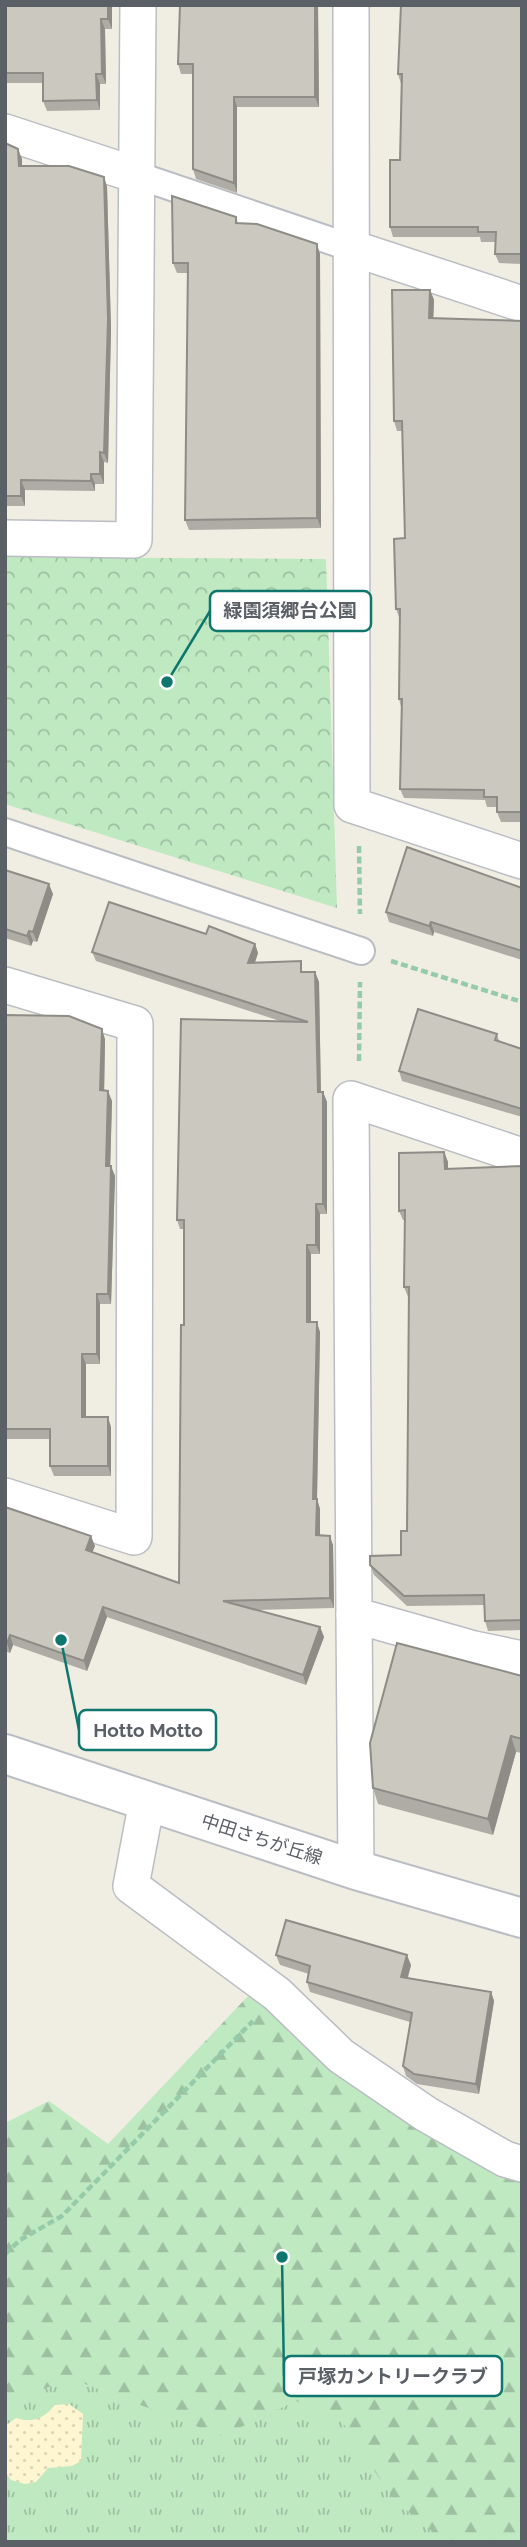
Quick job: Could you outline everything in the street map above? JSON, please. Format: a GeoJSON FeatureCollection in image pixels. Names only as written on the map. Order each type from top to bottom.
{"type":"FeatureCollection","features":[{"type":"Feature","properties":{"kind":"street"},"geometry":{"type":"LineString","coordinates":[[5,538],[134,540],[139,176],[138,5]]}},
{"type":"Feature","properties":{"kind":"street"},"geometry":{"type":"LineString","coordinates":[[351,5],[352,805],[522,861]]}},
{"type":"Feature","properties":{"kind":"street"},"geometry":{"type":"LineString","coordinates":[[5,132],[522,304]]}},
{"type":"Feature","properties":{"kind":"street"},"geometry":{"type":"LineString","coordinates":[[5,832],[361,949]]}},
{"type":"Feature","properties":{"kind":"street"},"geometry":{"type":"LineString","coordinates":[[5,985],[135,1024],[134,1536],[5,1496]]}},
{"type":"Feature","properties":{"kind":"street"},"geometry":{"type":"LineString","coordinates":[[356,1870],[351,1099],[522,1156]]}},
{"type":"Feature","properties":{"kind":"street"},"geometry":{"type":"LineString","coordinates":[[355,1615],[474,1649],[522,1659]]}},
{"type":"Feature","properties":{"kind":"street","name":"中田さちが丘線"},"geometry":{"type":"LineString","coordinates":[[5,1754],[356,1870],[522,1918]]}},
{"type":"Feature","properties":{"kind":"street"},"geometry":{"type":"LineString","coordinates":[[147,1801],[131,1885],[277,1994],[341,2056],[426,2113],[505,2159],[522,2164]]}},
{"type":"Feature","properties":{"kind":"path"},"geometry":{"type":"LineString","coordinates":[[359,840],[359,1062]]}},
{"type":"Feature","properties":{"kind":"path"},"geometry":{"type":"LineString","coordinates":[[361,949],[522,1002]]}},
{"type":"Feature","properties":{"kind":"path"},"geometry":{"type":"LineString","coordinates":[[5,2254],[20,2239],[62,2216],[277,1994]]}},
{"type":"Feature","properties":{"kind":"green space"},"geometry":{"type":"Polygon","coordinates":[[[5,557],[326,559],[337,908],[5,804],[5,557]]]}},
{"type":"Feature","properties":{"kind":"green space"},"geometry":{"type":"Polygon","coordinates":[[[248,1996],[289,2000],[353,2059],[522,2154],[522,2542],[445,2542],[393,2499],[341,2420],[296,2401],[222,2436],[72,2379],[5,2402],[5,2123],[49,2101],[108,2144],[248,1996]]]}},
{"type":"Feature","properties":{"kind":"green space"},"geometry":{"type":"Polygon","coordinates":[[[72,2224],[522,2542],[5,2542],[5,2298],[72,2224]]]}},
{"type":"Feature","properties":{"kind":"sand"},"geometry":{"type":"Polygon","coordinates":[[[69,2404],[83,2414],[81,2461],[72,2466],[48,2468],[36,2482],[25,2484],[11,2480],[5,2472],[5,2426],[16,2418],[38,2419],[55,2405],[69,2404]]]}},
{"type":"Feature","properties":{"kind":"building"},"geometry":{"type":"Polygon","coordinates":[[[5,5],[108,5],[108,19],[101,19],[102,74],[96,74],[97,100],[43,101],[43,73],[5,73],[5,5]]]}},
{"type":"Feature","properties":{"kind":"building"},"geometry":{"type":"Polygon","coordinates":[[[180,5],[315,5],[315,97],[234,97],[234,183],[193,169],[193,64],[178,64],[180,5]]]}},
{"type":"Feature","properties":{"kind":"building"},"geometry":{"type":"Polygon","coordinates":[[[401,5],[522,5],[522,254],[495,254],[496,232],[478,232],[478,227],[390,227],[390,160],[400,160],[402,74],[398,74],[401,5]]]}},
{"type":"Feature","properties":{"kind":"building"},"geometry":{"type":"Polygon","coordinates":[[[5,143],[18,149],[19,166],[69,166],[104,177],[108,319],[104,453],[100,452],[100,474],[91,474],[91,481],[21,480],[21,496],[5,496],[5,143]]]}},
{"type":"Feature","properties":{"kind":"building"},"geometry":{"type":"Polygon","coordinates":[[[172,196],[236,217],[236,223],[257,224],[317,244],[317,518],[185,520],[188,263],[173,263],[172,196]]]}},
{"type":"Feature","properties":{"kind":"building"},"geometry":{"type":"Polygon","coordinates":[[[392,290],[430,290],[429,318],[522,321],[522,812],[497,812],[497,797],[484,797],[484,790],[400,789],[400,609],[396,609],[394,539],[405,538],[402,421],[394,421],[392,290]]]}},
{"type":"Feature","properties":{"kind":"building"},"geometry":{"type":"Polygon","coordinates":[[[407,847],[522,888],[522,951],[431,922],[429,926],[386,912],[407,847]]]}},
{"type":"Feature","properties":{"kind":"building"},"geometry":{"type":"Polygon","coordinates":[[[5,870],[49,884],[33,932],[29,931],[27,936],[5,929],[5,870]]]}},
{"type":"Feature","properties":{"kind":"building"},"geometry":{"type":"Polygon","coordinates":[[[109,902],[206,934],[209,926],[255,944],[248,963],[301,961],[301,972],[315,972],[318,1092],[323,1092],[323,1204],[316,1204],[316,1245],[307,1245],[307,1322],[317,1322],[313,1499],[317,1499],[316,1535],[330,1536],[330,1598],[223,1601],[320,1627],[303,1675],[103,1607],[84,1661],[10,1635],[5,1643],[5,1507],[91,1536],[86,1550],[179,1583],[181,1325],[184,1325],[184,1220],[177,1220],[181,1019],[308,1022],[92,952],[109,902]]]}},
{"type":"Feature","properties":{"kind":"building"},"geometry":{"type":"Polygon","coordinates":[[[418,1009],[497,1034],[495,1040],[522,1049],[522,1109],[399,1071],[418,1009]]]}},
{"type":"Feature","properties":{"kind":"building"},"geometry":{"type":"Polygon","coordinates":[[[5,1015],[69,1016],[102,1029],[100,1090],[108,1091],[106,1166],[111,1166],[108,1294],[97,1294],[97,1354],[82,1354],[82,1417],[108,1417],[108,1466],[50,1466],[50,1429],[5,1429],[5,1015]]]}},
{"type":"Feature","properties":{"kind":"building"},"geometry":{"type":"Polygon","coordinates":[[[444,1152],[445,1169],[522,1166],[522,1620],[485,1621],[484,1595],[404,1596],[370,1565],[370,1556],[401,1555],[401,1531],[407,1531],[409,1287],[404,1287],[405,1210],[399,1211],[399,1153],[444,1152]]]}},
{"type":"Feature","properties":{"kind":"building"},"geometry":{"type":"Polygon","coordinates":[[[397,1643],[522,1676],[522,1739],[511,1736],[488,1819],[373,1788],[370,1743],[397,1643]]]}},
{"type":"Feature","properties":{"kind":"building"},"geometry":{"type":"Polygon","coordinates":[[[286,1920],[407,1955],[401,1977],[491,1992],[476,2084],[414,2074],[403,2066],[412,2013],[307,1982],[310,1966],[276,1955],[286,1920]]]}},
{"type":"Feature","properties":{"kind":"place","name":"緑園須郷台公園"},"geometry":{"type":"Point","coordinates":[167,682]}},
{"type":"Feature","properties":{"kind":"place","name":"Hotto Motto"},"geometry":{"type":"Point","coordinates":[61,1640]}},
{"type":"Feature","properties":{"kind":"place","name":"戸塚カントリークラブ"},"geometry":{"type":"Point","coordinates":[282,2257]}}]}
